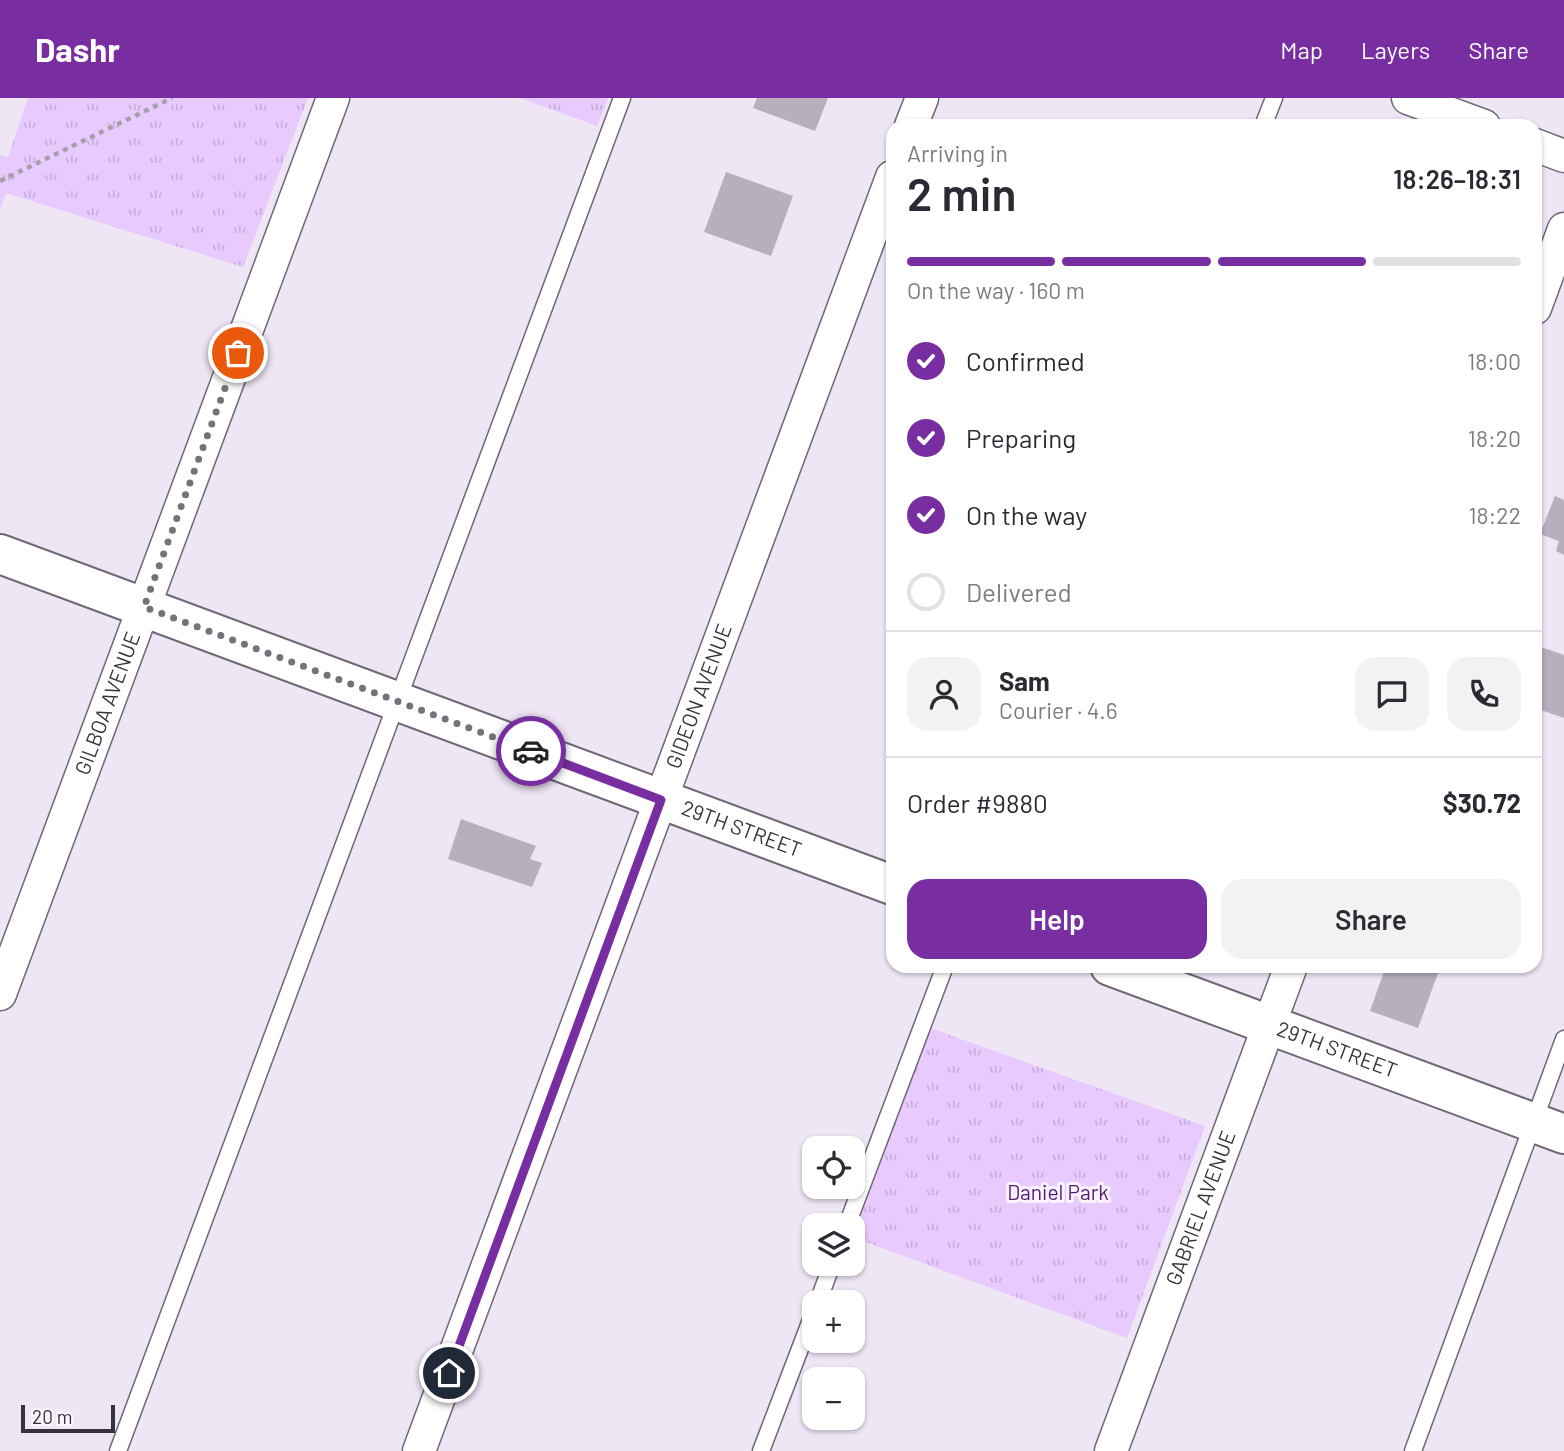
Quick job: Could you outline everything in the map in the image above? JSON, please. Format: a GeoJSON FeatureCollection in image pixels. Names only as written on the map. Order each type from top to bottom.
{"type":"FeatureCollection","features":[{"type":"Feature","properties":{"kind":"street","name":"GILBOA AVENUE"},"geometry":{"type":"LineString","coordinates":[[0,994],[333,98]]}},
{"type":"Feature","properties":{"kind":"street"},"geometry":{"type":"LineString","coordinates":[[914,119],[922,98]]}},
{"type":"Feature","properties":{"kind":"street"},"geometry":{"type":"LineString","coordinates":[[1408,98],[1465,119]]}},
{"type":"Feature","properties":{"kind":"street"},"geometry":{"type":"LineString","coordinates":[[1542,148],[1564,156]]}},
{"type":"Feature","properties":{"kind":"street","name":"GIDEON AVENUE"},"geometry":{"type":"LineString","coordinates":[[419,1451],[886,193]]}},
{"type":"Feature","properties":{"kind":"street"},"geometry":{"type":"LineString","coordinates":[[1542,289],[1564,229]]}},
{"type":"Feature","properties":{"kind":"street","name":"29TH STREET"},"geometry":{"type":"LineString","coordinates":[[0,554],[886,883]]}},
{"type":"Feature","properties":{"kind":"street","name":"29TH STREET"},"geometry":{"type":"LineString","coordinates":[[1129,973],[1548,1128]]}},
{"type":"Feature","properties":{"kind":"street","name":"GABRIEL AVENUE"},"geometry":{"type":"LineString","coordinates":[[1111,1451],[1288,973]]}},
{"type":"Feature","properties":{"kind":"lane"},"geometry":{"type":"LineString","coordinates":[[118,1451],[622,98]]}},
{"type":"Feature","properties":{"kind":"lane"},"geometry":{"type":"LineString","coordinates":[[1266,119],[1273,98]]}},
{"type":"Feature","properties":{"kind":"lane"},"geometry":{"type":"LineString","coordinates":[[852,1213],[942,973]]}},
{"type":"Feature","properties":{"kind":"lane"},"geometry":{"type":"LineString","coordinates":[[1413,1451],[1548,1128],[1564,1039]]}},
{"type":"Feature","properties":{"kind":"lane"},"geometry":{"type":"LineString","coordinates":[[761,1451],[802,1343]]}},
{"type":"Feature","properties":{"kind":"path"},"geometry":{"type":"LineString","coordinates":[[0,181],[172,98]]}},
{"type":"Feature","properties":{"kind":"green space"},"geometry":{"type":"Polygon","coordinates":[[[28,98],[308,98],[243,267],[6,193],[0,209],[0,155],[8,157],[28,98]]]}},
{"type":"Feature","properties":{"kind":"green space"},"geometry":{"type":"Polygon","coordinates":[[[520,98],[608,98],[597,126],[520,98]]]}},
{"type":"Feature","properties":{"kind":"green space","name":"Daniel Park"},"geometry":{"type":"Polygon","coordinates":[[[930,1028],[1205,1126],[1127,1338],[865,1242],[865,1213],[859,1213],[930,1028]]]}},
{"type":"Feature","properties":{"kind":"building"},"geometry":{"type":"Polygon","coordinates":[[[757,98],[828,98],[815,131],[753,108],[757,98]]]}},
{"type":"Feature","properties":{"kind":"building"},"geometry":{"type":"Polygon","coordinates":[[[726,172],[793,196],[771,256],[704,232],[726,172]]]}},
{"type":"Feature","properties":{"kind":"building"},"geometry":{"type":"Polygon","coordinates":[[[1555,496],[1564,500],[1564,555],[1556,551],[1559,541],[1542,535],[1555,496]]]}},
{"type":"Feature","properties":{"kind":"building"},"geometry":{"type":"Polygon","coordinates":[[[1542,647],[1564,655],[1564,718],[1542,710],[1542,647]]]}},
{"type":"Feature","properties":{"kind":"building"},"geometry":{"type":"Polygon","coordinates":[[[461,819],[536,846],[530,859],[542,863],[532,887],[448,859],[461,819]]]}},
{"type":"Feature","properties":{"kind":"building"},"geometry":{"type":"Polygon","coordinates":[[[1384,973],[1438,973],[1418,1028],[1370,1011],[1384,973]]]}},
{"type":"Feature","properties":{"kind":"way so far"},"geometry":{"type":"LineString","coordinates":[[238,353],[144,607],[531,751]]}},
{"type":"Feature","properties":{"kind":"route"},"geometry":{"type":"LineString","coordinates":[[449,1373],[661,800],[531,751]]}}]}
